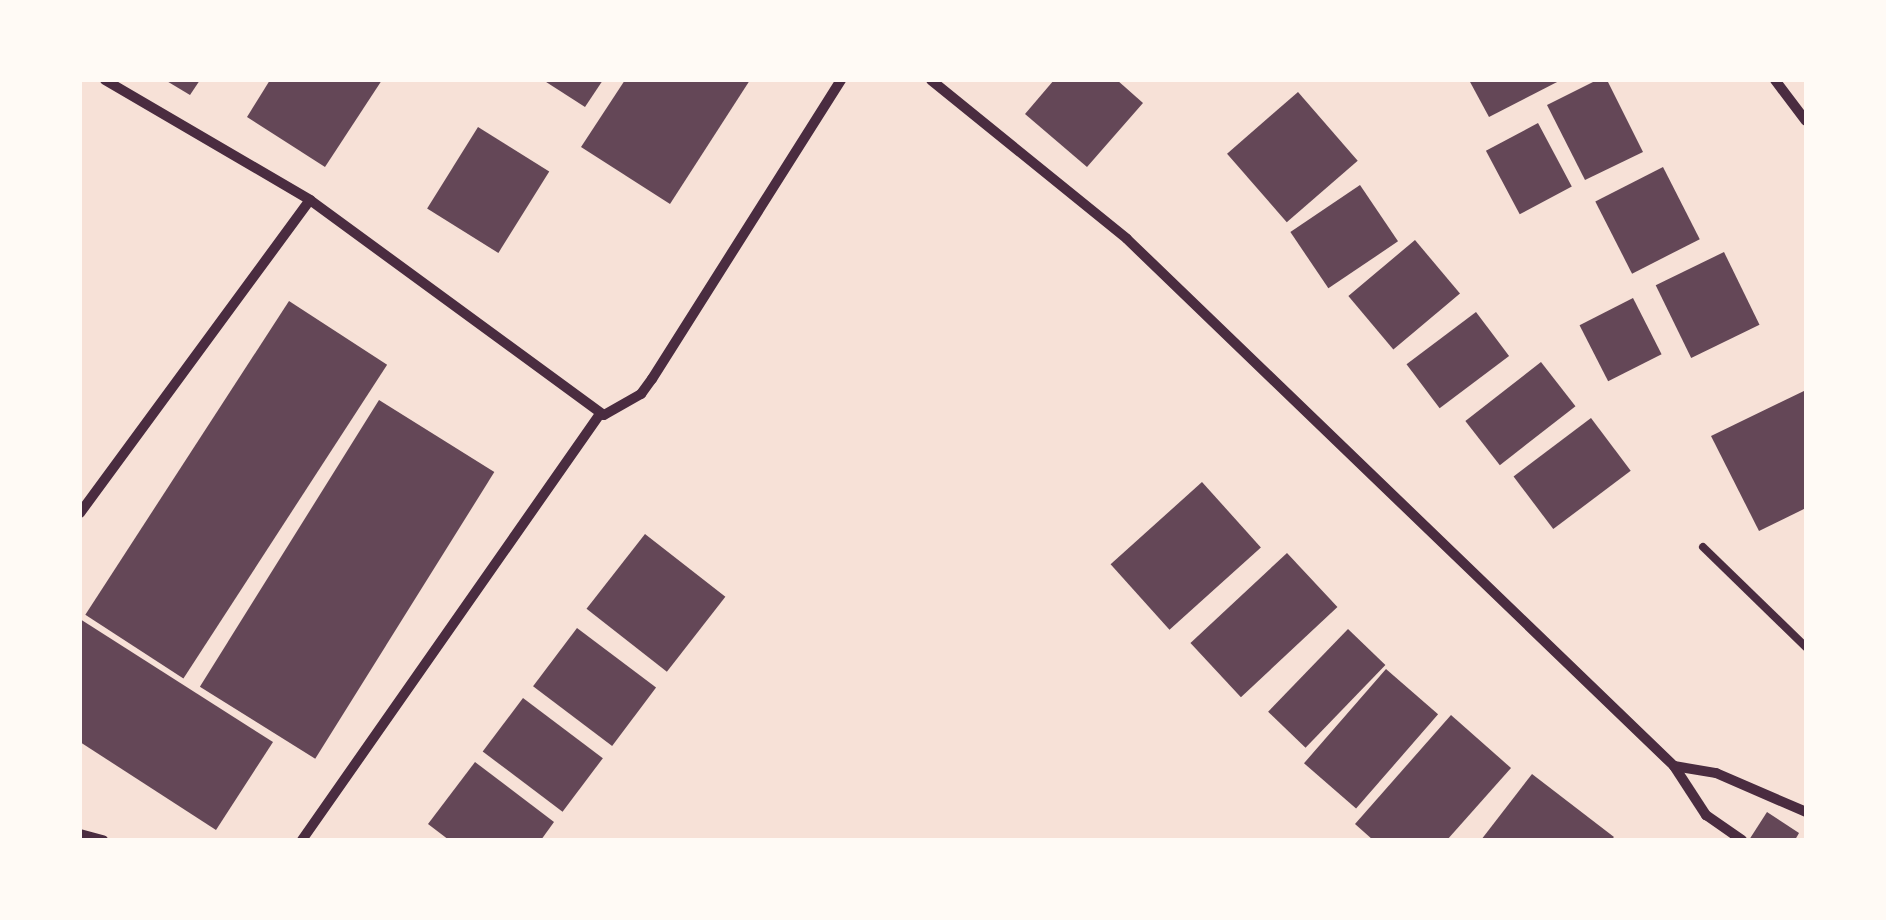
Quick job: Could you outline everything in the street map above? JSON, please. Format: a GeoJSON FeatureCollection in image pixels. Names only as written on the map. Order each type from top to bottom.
{"type":"FeatureCollection","features":[{"type":"Feature","properties":{"kind":"street"},"geometry":{"type":"LineString","coordinates":[[105,80],[310,200],[600,414]]}},
{"type":"Feature","properties":{"kind":"street"},"geometry":{"type":"LineString","coordinates":[[302,840],[600,414],[641,394],[841,80]]}},
{"type":"Feature","properties":{"kind":"street"},"geometry":{"type":"LineString","coordinates":[[931,80],[1128,239],[1674,766],[1706,815],[1742,840]]}},
{"type":"Feature","properties":{"kind":"street"},"geometry":{"type":"LineString","coordinates":[[1776,80],[1806,122]]}},
{"type":"Feature","properties":{"kind":"street"},"geometry":{"type":"LineString","coordinates":[[80,512],[310,200]]}},
{"type":"Feature","properties":{"kind":"street"},"geometry":{"type":"LineString","coordinates":[[1674,766],[1716,773],[1806,812]]}},
{"type":"Feature","properties":{"kind":"street"},"geometry":{"type":"LineString","coordinates":[[80,834],[103,840]]}},
{"type":"Feature","properties":{"kind":"lane"},"geometry":{"type":"LineString","coordinates":[[1703,546],[1806,647]]}},
{"type":"Feature","properties":{"kind":"building"},"geometry":{"type":"Polygon","coordinates":[[[165,80],[200,80],[190,95],[165,80]]]}},
{"type":"Feature","properties":{"kind":"building"},"geometry":{"type":"Polygon","coordinates":[[[270,80],[382,80],[325,167],[247,117],[270,80]]]}},
{"type":"Feature","properties":{"kind":"building"},"geometry":{"type":"Polygon","coordinates":[[[543,80],[603,80],[585,107],[543,80]]]}},
{"type":"Feature","properties":{"kind":"building"},"geometry":{"type":"Polygon","coordinates":[[[625,80],[750,80],[670,204],[581,147],[625,80]]]}},
{"type":"Feature","properties":{"kind":"building"},"geometry":{"type":"Polygon","coordinates":[[[1054,80],[1117,80],[1143,103],[1087,167],[1025,114],[1054,80]]]}},
{"type":"Feature","properties":{"kind":"building"},"geometry":{"type":"Polygon","coordinates":[[[1469,80],[1561,80],[1489,117],[1469,80]]]}},
{"type":"Feature","properties":{"kind":"building"},"geometry":{"type":"Polygon","coordinates":[[[1597,80],[1607,80],[1643,152],[1585,180],[1547,105],[1597,80]]]}},
{"type":"Feature","properties":{"kind":"building"},"geometry":{"type":"Polygon","coordinates":[[[1298,92],[1358,161],[1287,222],[1227,154],[1298,92]]]}},
{"type":"Feature","properties":{"kind":"building"},"geometry":{"type":"Polygon","coordinates":[[[1538,123],[1572,187],[1520,214],[1486,151],[1538,123]]]}},
{"type":"Feature","properties":{"kind":"building"},"geometry":{"type":"Polygon","coordinates":[[[478,127],[549,172],[498,253],[427,208],[478,127]]]}},
{"type":"Feature","properties":{"kind":"building"},"geometry":{"type":"Polygon","coordinates":[[[1663,167],[1700,239],[1632,274],[1595,202],[1663,167]]]}},
{"type":"Feature","properties":{"kind":"building"},"geometry":{"type":"Polygon","coordinates":[[[1360,185],[1398,241],[1328,288],[1290,232],[1360,185]]]}},
{"type":"Feature","properties":{"kind":"building"},"geometry":{"type":"Polygon","coordinates":[[[1415,240],[1460,294],[1393,350],[1348,296],[1415,240]]]}},
{"type":"Feature","properties":{"kind":"building"},"geometry":{"type":"Polygon","coordinates":[[[1724,252],[1760,325],[1691,358],[1656,285],[1724,252]]]}},
{"type":"Feature","properties":{"kind":"building"},"geometry":{"type":"Polygon","coordinates":[[[1633,298],[1662,354],[1608,381],[1580,325],[1633,298]]]}},
{"type":"Feature","properties":{"kind":"building"},"geometry":{"type":"Polygon","coordinates":[[[289,301],[387,365],[183,678],[85,615],[289,301]]]}},
{"type":"Feature","properties":{"kind":"building"},"geometry":{"type":"Polygon","coordinates":[[[1476,312],[1509,356],[1440,408],[1407,364],[1476,312]]]}},
{"type":"Feature","properties":{"kind":"building"},"geometry":{"type":"Polygon","coordinates":[[[1541,362],[1575,406],[1500,465],[1465,421],[1541,362]]]}},
{"type":"Feature","properties":{"kind":"building"},"geometry":{"type":"Polygon","coordinates":[[[1806,390],[1806,508],[1759,531],[1711,436],[1806,390]]]}},
{"type":"Feature","properties":{"kind":"building"},"geometry":{"type":"Polygon","coordinates":[[[379,400],[494,472],[315,759],[200,687],[379,400]]]}},
{"type":"Feature","properties":{"kind":"building"},"geometry":{"type":"Polygon","coordinates":[[[1591,418],[1631,471],[1553,529],[1514,476],[1591,418]]]}},
{"type":"Feature","properties":{"kind":"building"},"geometry":{"type":"Polygon","coordinates":[[[1202,482],[1261,547],[1169,630],[1111,564],[1202,482]]]}},
{"type":"Feature","properties":{"kind":"building"},"geometry":{"type":"Polygon","coordinates":[[[645,534],[725,597],[667,672],[587,609],[645,534]]]}},
{"type":"Feature","properties":{"kind":"building"},"geometry":{"type":"Polygon","coordinates":[[[1287,553],[1337,607],[1241,697],[1190,643],[1287,553]]]}},
{"type":"Feature","properties":{"kind":"building"},"geometry":{"type":"Polygon","coordinates":[[[80,619],[273,742],[216,830],[80,742],[80,619]]]}},
{"type":"Feature","properties":{"kind":"building"},"geometry":{"type":"Polygon","coordinates":[[[577,628],[656,688],[612,746],[533,686],[577,628]]]}},
{"type":"Feature","properties":{"kind":"building"},"geometry":{"type":"Polygon","coordinates":[[[1348,629],[1385,665],[1306,748],[1268,712],[1348,629]]]}},
{"type":"Feature","properties":{"kind":"building"},"geometry":{"type":"Polygon","coordinates":[[[1386,669],[1438,714],[1356,809],[1304,763],[1386,669]]]}},
{"type":"Feature","properties":{"kind":"building"},"geometry":{"type":"Polygon","coordinates":[[[523,698],[603,758],[563,812],[483,752],[523,698]]]}},
{"type":"Feature","properties":{"kind":"building"},"geometry":{"type":"Polygon","coordinates":[[[1451,715],[1511,768],[1447,840],[1373,840],[1355,824],[1451,715]]]}},
{"type":"Feature","properties":{"kind":"building"},"geometry":{"type":"Polygon","coordinates":[[[475,762],[554,822],[541,840],[449,840],[428,824],[475,762]]]}},
{"type":"Feature","properties":{"kind":"building"},"geometry":{"type":"Polygon","coordinates":[[[1532,774],[1614,837],[1481,840],[1532,774]]]}},
{"type":"Feature","properties":{"kind":"building"},"geometry":{"type":"Polygon","coordinates":[[[1767,812],[1799,833],[1795,840],[1749,840],[1767,812]]]}}]}
